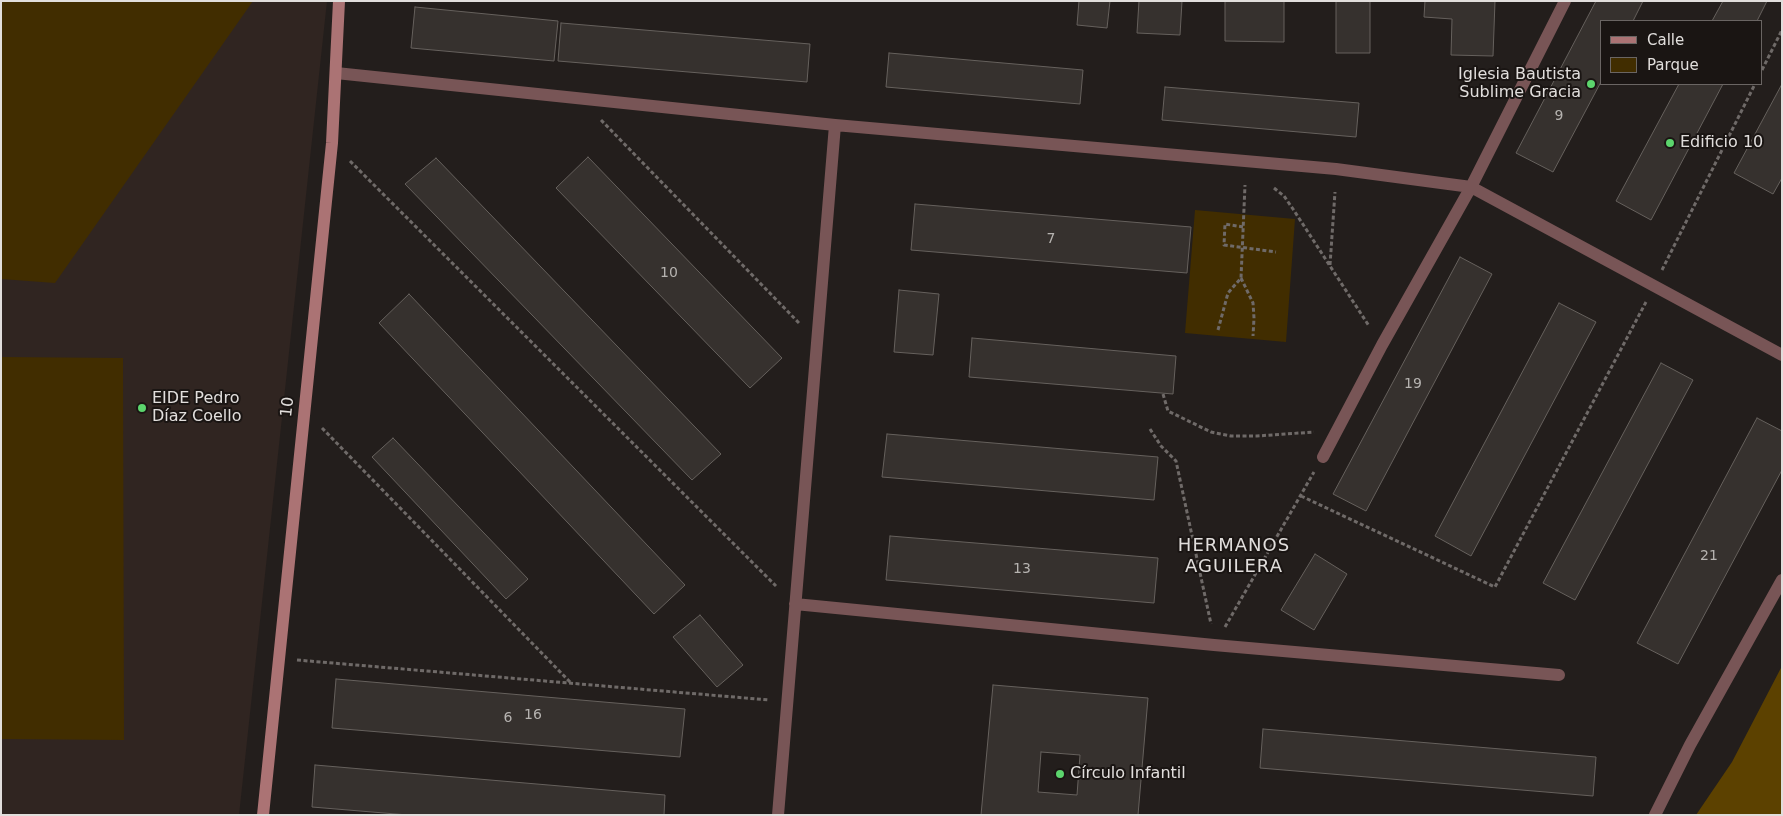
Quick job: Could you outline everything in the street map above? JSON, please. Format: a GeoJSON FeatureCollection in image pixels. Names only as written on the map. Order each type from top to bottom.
{"type":"FeatureCollection","features":[{"type":"Feature","properties":{"kind":"street","name":"10"},"geometry":{"type":"LineString","coordinates":[[262,815],[332,143],[339,1]]}},
{"type":"Feature","properties":{"kind":"street"},"geometry":{"type":"LineString","coordinates":[[1323,457],[1382,345],[1471,187],[1565,1]]}},
{"type":"Feature","properties":{"kind":"street"},"geometry":{"type":"LineString","coordinates":[[336,73],[834,125],[1336,169],[1471,187],[1782,355]]}},
{"type":"Feature","properties":{"kind":"street"},"geometry":{"type":"LineString","coordinates":[[778,815],[834,125]]}},
{"type":"Feature","properties":{"kind":"street"},"geometry":{"type":"LineString","coordinates":[[1655,815],[1690,744],[1782,580]]}},
{"type":"Feature","properties":{"kind":"street"},"geometry":{"type":"LineString","coordinates":[[795,604],[1214,645],[1559,675]]}},
{"type":"Feature","properties":{"kind":"path"},"geometry":{"type":"LineString","coordinates":[[1763,68],[1782,30]]}},
{"type":"Feature","properties":{"kind":"path"},"geometry":{"type":"LineString","coordinates":[[1301,496],[1495,587],[1654,286],[1754,85]]}},
{"type":"Feature","properties":{"kind":"path"},"geometry":{"type":"LineString","coordinates":[[580,99],[817,341]]}},
{"type":"Feature","properties":{"kind":"path"},"geometry":{"type":"LineString","coordinates":[[332,143],[795,604]]}},
{"type":"Feature","properties":{"kind":"path"},"geometry":{"type":"LineString","coordinates":[[1245,185],[1241,278],[1253,303],[1253,336]]}},
{"type":"Feature","properties":{"kind":"path"},"geometry":{"type":"LineString","coordinates":[[1274,188],[1284,196],[1293,209],[1382,345]]}},
{"type":"Feature","properties":{"kind":"path"},"geometry":{"type":"LineString","coordinates":[[1330,266],[1335,192]]}},
{"type":"Feature","properties":{"kind":"path"},"geometry":{"type":"LineString","coordinates":[[1243,227],[1225,224],[1224,245],[1276,252]]}},
{"type":"Feature","properties":{"kind":"path"},"geometry":{"type":"LineString","coordinates":[[1218,330],[1228,293],[1241,278]]}},
{"type":"Feature","properties":{"kind":"path"},"geometry":{"type":"LineString","coordinates":[[1164,394],[1168,411],[1210,432],[1231,436],[1257,436],[1338,430]]}},
{"type":"Feature","properties":{"kind":"path"},"geometry":{"type":"LineString","coordinates":[[304,409],[572,683]]}},
{"type":"Feature","properties":{"kind":"path"},"geometry":{"type":"LineString","coordinates":[[1150,429],[1160,446],[1176,460],[1214,645]]}},
{"type":"Feature","properties":{"kind":"path"},"geometry":{"type":"LineString","coordinates":[[1214,645],[1323,457]]}},
{"type":"Feature","properties":{"kind":"path"},"geometry":{"type":"LineString","coordinates":[[279,659],[787,702]]}},
{"type":"Feature","properties":{"kind":"shaded area","name":"EIDE Pedro Díaz Coello"},"geometry":{"type":"Polygon","coordinates":[[[1,1],[327,1],[239,815],[1,815],[1,1]]]}},
{"type":"Feature","properties":{"kind":"shaded area"},"geometry":{"type":"Polygon","coordinates":[[[1782,666],[1782,815],[1696,815],[1732,762],[1782,666]]]}},
{"type":"Feature","properties":{"kind":"green space"},"geometry":{"type":"Polygon","coordinates":[[[1,1],[253,1],[55,283],[1,279],[1,1]]]}},
{"type":"Feature","properties":{"kind":"green space"},"geometry":{"type":"Polygon","coordinates":[[[1195,210],[1295,219],[1286,342],[1185,333],[1195,210]]]}},
{"type":"Feature","properties":{"kind":"green space"},"geometry":{"type":"Polygon","coordinates":[[[1,357],[123,358],[124,740],[1,739],[1,357]]]}},
{"type":"Feature","properties":{"kind":"building"},"geometry":{"type":"Polygon","coordinates":[[[1079,1],[1110,1],[1107,28],[1077,25],[1079,1]]]}},
{"type":"Feature","properties":{"kind":"building"},"geometry":{"type":"Polygon","coordinates":[[[1139,1],[1182,1],[1180,35],[1137,33],[1139,1]]]}},
{"type":"Feature","properties":{"kind":"building"},"geometry":{"type":"Polygon","coordinates":[[[1225,1],[1284,1],[1284,42],[1225,41],[1225,1]]]}},
{"type":"Feature","properties":{"kind":"building"},"geometry":{"type":"Polygon","coordinates":[[[1336,1],[1370,1],[1370,53],[1336,53],[1336,1]]]}},
{"type":"Feature","properties":{"kind":"building"},"geometry":{"type":"Polygon","coordinates":[[[1425,1],[1495,1],[1493,56],[1451,55],[1452,19],[1424,17],[1425,1]]]}},
{"type":"Feature","properties":{"kind":"building"},"geometry":{"type":"Polygon","coordinates":[[[1596,1],[1643,1],[1634,20],[1600,20],[1600,84],[1553,172],[1516,153],[1596,1]]]}},
{"type":"Feature","properties":{"kind":"building"},"geometry":{"type":"Polygon","coordinates":[[[1723,1],[1767,1],[1758,20],[1713,20],[1723,1]]]}},
{"type":"Feature","properties":{"kind":"building"},"geometry":{"type":"Polygon","coordinates":[[[415,7],[558,21],[554,61],[411,48],[415,7]]]}},
{"type":"Feature","properties":{"kind":"building"},"geometry":{"type":"Polygon","coordinates":[[[561,23],[810,44],[807,82],[558,61],[561,23]]]}},
{"type":"Feature","properties":{"kind":"building"},"geometry":{"type":"Polygon","coordinates":[[[889,53],[1083,70],[1080,104],[886,87],[889,53]]]}},
{"type":"Feature","properties":{"kind":"building"},"geometry":{"type":"Polygon","coordinates":[[[1782,84],[1782,178],[1773,194],[1734,173],[1782,84]]]}},
{"type":"Feature","properties":{"kind":"building","name":"Edificio 10"},"geometry":{"type":"Polygon","coordinates":[[[1678,85],[1722,85],[1651,220],[1616,201],[1678,85]]]}},
{"type":"Feature","properties":{"kind":"building"},"geometry":{"type":"Polygon","coordinates":[[[1165,87],[1359,103],[1356,137],[1162,120],[1165,87]]]}},
{"type":"Feature","properties":{"kind":"building"},"geometry":{"type":"Polygon","coordinates":[[[588,157],[782,358],[750,388],[556,188],[588,157]]]}},
{"type":"Feature","properties":{"kind":"building"},"geometry":{"type":"Polygon","coordinates":[[[436,158],[721,454],[692,480],[405,184],[436,158]]]}},
{"type":"Feature","properties":{"kind":"building"},"geometry":{"type":"Polygon","coordinates":[[[915,204],[1191,227],[1187,273],[911,250],[915,204]]]}},
{"type":"Feature","properties":{"kind":"building"},"geometry":{"type":"Polygon","coordinates":[[[1460,257],[1492,274],[1366,511],[1333,494],[1460,257]]]}},
{"type":"Feature","properties":{"kind":"building"},"geometry":{"type":"Polygon","coordinates":[[[899,290],[939,294],[933,355],[894,352],[899,290]]]}},
{"type":"Feature","properties":{"kind":"building"},"geometry":{"type":"Polygon","coordinates":[[[409,294],[685,585],[654,614],[379,323],[409,294]]]}},
{"type":"Feature","properties":{"kind":"building"},"geometry":{"type":"Polygon","coordinates":[[[1559,303],[1596,322],[1471,556],[1435,536],[1559,303]]]}},
{"type":"Feature","properties":{"kind":"building"},"geometry":{"type":"Polygon","coordinates":[[[972,338],[1176,356],[1173,394],[969,377],[972,338]]]}},
{"type":"Feature","properties":{"kind":"building"},"geometry":{"type":"Polygon","coordinates":[[[1661,363],[1693,380],[1575,600],[1543,583],[1661,363]]]}},
{"type":"Feature","properties":{"kind":"building"},"geometry":{"type":"Polygon","coordinates":[[[1757,418],[1782,431],[1782,470],[1678,664],[1637,643],[1757,418]]]}},
{"type":"Feature","properties":{"kind":"building"},"geometry":{"type":"Polygon","coordinates":[[[887,434],[1158,457],[1154,500],[882,477],[887,434]]]}},
{"type":"Feature","properties":{"kind":"building"},"geometry":{"type":"Polygon","coordinates":[[[393,438],[528,579],[506,599],[372,457],[393,438]]]}},
{"type":"Feature","properties":{"kind":"building"},"geometry":{"type":"Polygon","coordinates":[[[890,536],[1158,558],[1154,603],[886,580],[890,536]]]}},
{"type":"Feature","properties":{"kind":"building"},"geometry":{"type":"Polygon","coordinates":[[[1315,554],[1347,574],[1314,630],[1281,610],[1315,554]]]}},
{"type":"Feature","properties":{"kind":"building"},"geometry":{"type":"Polygon","coordinates":[[[700,615],[743,665],[717,687],[673,637],[700,615]]]}},
{"type":"Feature","properties":{"kind":"building"},"geometry":{"type":"Polygon","coordinates":[[[336,679],[685,709],[680,757],[332,728],[336,679]]]}},
{"type":"Feature","properties":{"kind":"building"},"geometry":{"type":"Polygon","coordinates":[[[993,685],[1148,698],[1138,815],[981,815],[993,685]],[[1041,752],[1038,792],[1077,795],[1080,755],[1041,752]]]}},
{"type":"Feature","properties":{"kind":"building"},"geometry":{"type":"Polygon","coordinates":[[[1263,729],[1596,757],[1593,796],[1260,768],[1263,729]]]}},
{"type":"Feature","properties":{"kind":"building"},"geometry":{"type":"Polygon","coordinates":[[[315,765],[665,795],[664,815],[408,815],[312,807],[315,765]]]}},
{"type":"Feature","properties":{"kind":"place","name":"Iglesia Bautista Sublime Gracia"},"geometry":{"type":"Point","coordinates":[1591,84]}},
{"type":"Feature","properties":{"kind":"place","name":"Edificio 10"},"geometry":{"type":"Point","coordinates":[1670,143]}},
{"type":"Feature","properties":{"kind":"place","name":"EIDE Pedro Díaz Coello"},"geometry":{"type":"Point","coordinates":[142,408]}},
{"type":"Feature","properties":{"kind":"place","name":"Círculo Infantil"},"geometry":{"type":"Point","coordinates":[1060,774]}},
{"type":"Feature","properties":{"kind":"district","name":"HERMANOS AGUILERA"},"geometry":{"type":"Point","coordinates":[1234,556]}}]}
